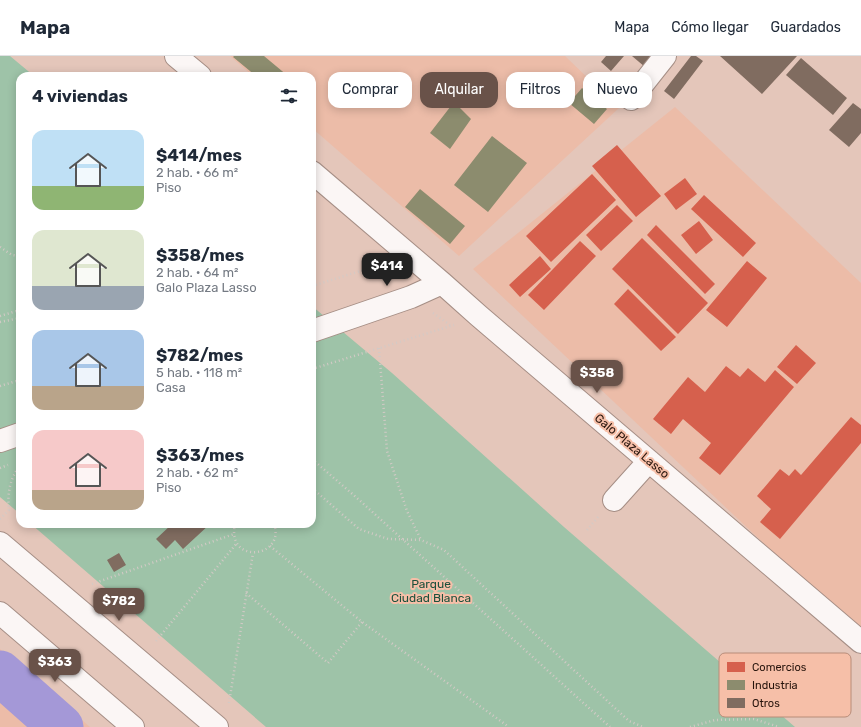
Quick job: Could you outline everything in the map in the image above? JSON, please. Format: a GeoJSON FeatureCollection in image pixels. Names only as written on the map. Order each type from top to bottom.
{"type":"FeatureCollection","features":[{"type":"Feature","properties":{"kind":"street"},"geometry":{"type":"LineString","coordinates":[[176,56],[195,72]]}},
{"type":"Feature","properties":{"kind":"street"},"geometry":{"type":"LineString","coordinates":[[652,72],[665,56]]}},
{"type":"Feature","properties":{"kind":"street","name":"Galo Plaza Lasso"},"geometry":{"type":"LineString","coordinates":[[316,175],[861,642]]}},
{"type":"Feature","properties":{"kind":"street"},"geometry":{"type":"LineString","coordinates":[[316,330],[411,297],[442,282]]}},
{"type":"Feature","properties":{"kind":"street"},"geometry":{"type":"LineString","coordinates":[[0,440],[16,435]]}},
{"type":"Feature","properties":{"kind":"street"},"geometry":{"type":"LineString","coordinates":[[614,500],[649,461]]}},
{"type":"Feature","properties":{"kind":"street"},"geometry":{"type":"LineString","coordinates":[[0,543],[217,727]]}},
{"type":"Feature","properties":{"kind":"street"},"geometry":{"type":"LineString","coordinates":[[0,613],[133,727]]}},
{"type":"Feature","properties":{"kind":"path"},"geometry":{"type":"LineString","coordinates":[[0,247],[12,255],[16,256]]}},
{"type":"Feature","properties":{"kind":"path"},"geometry":{"type":"LineString","coordinates":[[316,285],[410,255]]}},
{"type":"Feature","properties":{"kind":"path"},"geometry":{"type":"LineString","coordinates":[[0,316],[16,311]]}},
{"type":"Feature","properties":{"kind":"path"},"geometry":{"type":"LineString","coordinates":[[316,368],[479,316]]}},
{"type":"Feature","properties":{"kind":"path"},"geometry":{"type":"LineString","coordinates":[[0,322],[16,319]]}},
{"type":"Feature","properties":{"kind":"path"},"geometry":{"type":"LineString","coordinates":[[379,348],[387,451],[407,511],[421,540]]}},
{"type":"Feature","properties":{"kind":"path"},"geometry":{"type":"LineString","coordinates":[[0,386],[16,381]]}},
{"type":"Feature","properties":{"kind":"path"},"geometry":{"type":"LineString","coordinates":[[316,462],[404,540],[610,727]]}},
{"type":"Feature","properties":{"kind":"path"},"geometry":{"type":"LineString","coordinates":[[0,519],[9,510],[8,497],[10,485],[16,470]]}},
{"type":"Feature","properties":{"kind":"path"},"geometry":{"type":"LineString","coordinates":[[316,491],[359,529],[388,539],[421,540],[444,550],[629,721],[643,727]]}},
{"type":"Feature","properties":{"kind":"path"},"geometry":{"type":"LineString","coordinates":[[235,528],[234,534],[237,543],[244,550],[252,553],[262,552],[270,546],[275,538],[276,528]]}},
{"type":"Feature","properties":{"kind":"path"},"geometry":{"type":"LineString","coordinates":[[92,584],[234,534]]}},
{"type":"Feature","properties":{"kind":"path"},"geometry":{"type":"LineString","coordinates":[[156,641],[237,543]]}},
{"type":"Feature","properties":{"kind":"path"},"geometry":{"type":"LineString","coordinates":[[270,546],[362,622],[509,727]]}},
{"type":"Feature","properties":{"kind":"path"},"geometry":{"type":"LineString","coordinates":[[229,703],[252,553]]}},
{"type":"Feature","properties":{"kind":"path"},"geometry":{"type":"LineString","coordinates":[[246,593],[328,663],[362,622]]}},
{"type":"Feature","properties":{"kind":"path"},"geometry":{"type":"LineString","coordinates":[[690,727],[714,720],[754,719],[779,727]]}},
{"type":"Feature","properties":{"kind":"shaded area"},"geometry":{"type":"Polygon","coordinates":[[[230,56],[565,56],[583,73],[583,108],[619,108],[459,256],[316,131],[316,72],[248,72],[230,56]]]}},
{"type":"Feature","properties":{"kind":"shaded area"},"geometry":{"type":"Polygon","coordinates":[[[675,107],[861,283],[861,635],[473,269],[675,107]]]}},
{"type":"Feature","properties":{"kind":"shaded area"},"geometry":{"type":"Polygon","coordinates":[[[0,649],[90,727],[0,727],[0,649]]]}},
{"type":"Feature","properties":{"kind":"green space"},"geometry":{"type":"Polygon","coordinates":[[[0,56],[10,56],[29,72],[16,72],[16,511],[0,497],[0,56]]]}},
{"type":"Feature","properties":{"kind":"green space","name":"Parque Ciudad Blanca"},"geometry":{"type":"Polygon","coordinates":[[[316,309],[392,373],[564,527],[719,661],[719,717],[783,717],[795,727],[266,727],[36,528],[316,528],[316,309]]]}},
{"type":"Feature","properties":{"kind":"building: Comercios"},"geometry":{"type":"Polygon","coordinates":[[[617,145],[661,196],[636,217],[592,166],[617,145]]]}},
{"type":"Feature","properties":{"kind":"building: Comercios"},"geometry":{"type":"Polygon","coordinates":[[[592,174],[616,200],[551,262],[526,236],[592,174]]]}},
{"type":"Feature","properties":{"kind":"building: Comercios"},"geometry":{"type":"Polygon","coordinates":[[[685,178],[697,194],[676,210],[664,194],[685,178]]]}},
{"type":"Feature","properties":{"kind":"building: Comercios"},"geometry":{"type":"Polygon","coordinates":[[[704,195],[756,243],[743,257],[691,209],[704,195]]]}},
{"type":"Feature","properties":{"kind":"building: Comercios"},"geometry":{"type":"Polygon","coordinates":[[[617,205],[633,221],[601,251],[586,235],[617,205]]]}},
{"type":"Feature","properties":{"kind":"building: Comercios"},"geometry":{"type":"Polygon","coordinates":[[[699,221],[713,240],[696,254],[681,235],[699,221]]]}},
{"type":"Feature","properties":{"kind":"building: Comercios"},"geometry":{"type":"Polygon","coordinates":[[[656,225],[715,284],[705,294],[647,235],[656,225]]]}},
{"type":"Feature","properties":{"kind":"building: Comercios"},"geometry":{"type":"Polygon","coordinates":[[[642,238],[708,303],[678,334],[612,269],[642,238]]]}},
{"type":"Feature","properties":{"kind":"building: Comercios"},"geometry":{"type":"Polygon","coordinates":[[[580,241],[596,256],[544,310],[528,295],[580,241]]]}},
{"type":"Feature","properties":{"kind":"building: Comercios"},"geometry":{"type":"Polygon","coordinates":[[[540,256],[551,269],[520,297],[509,285],[540,256]]]}},
{"type":"Feature","properties":{"kind":"building: Comercios"},"geometry":{"type":"Polygon","coordinates":[[[747,261],[767,278],[727,327],[706,310],[747,261]]]}},
{"type":"Feature","properties":{"kind":"building: Comercios"},"geometry":{"type":"Polygon","coordinates":[[[628,289],[676,337],[661,351],[614,304],[628,289]]]}},
{"type":"Feature","properties":{"kind":"building: Comercios"},"geometry":{"type":"Polygon","coordinates":[[[796,345],[816,363],[797,384],[777,367],[796,345]]]}},
{"type":"Feature","properties":{"kind":"building: Comercios"},"geometry":{"type":"Polygon","coordinates":[[[726,366],[740,377],[748,368],[765,382],[775,370],[794,387],[720,475],[699,458],[711,443],[683,419],[671,434],[653,419],[688,377],[705,392],[726,366]]]}},
{"type":"Feature","properties":{"kind":"building: Comercios"},"geometry":{"type":"Polygon","coordinates":[[[851,417],[861,425],[861,443],[780,539],[760,522],[771,509],[757,496],[780,469],[789,476],[795,469],[801,475],[851,417]]]}},
{"type":"Feature","properties":{"kind":"building: Industria"},"geometry":{"type":"Polygon","coordinates":[[[264,56],[283,72],[251,72],[233,57],[264,56]]]}},
{"type":"Feature","properties":{"kind":"building: Industria"},"geometry":{"type":"Polygon","coordinates":[[[582,88],[583,108],[607,109],[594,124],[575,108],[575,96],[582,88]]]}},
{"type":"Feature","properties":{"kind":"building: Industria"},"geometry":{"type":"Polygon","coordinates":[[[449,108],[460,108],[471,119],[450,149],[430,133],[449,108]]]}},
{"type":"Feature","properties":{"kind":"building: Industria"},"geometry":{"type":"Polygon","coordinates":[[[492,136],[527,163],[488,212],[454,185],[492,136]]]}},
{"type":"Feature","properties":{"kind":"building: Industria"},"geometry":{"type":"Polygon","coordinates":[[[420,189],[465,226],[450,244],[405,207],[420,189]]]}},
{"type":"Feature","properties":{"kind":"building: Otros"},"geometry":{"type":"Polygon","coordinates":[[[606,56],[624,56],[611,71],[601,62],[606,56]]]}},
{"type":"Feature","properties":{"kind":"building: Otros"},"geometry":{"type":"Polygon","coordinates":[[[632,56],[655,56],[645,67],[632,56]]]}},
{"type":"Feature","properties":{"kind":"building: Otros"},"geometry":{"type":"Polygon","coordinates":[[[691,56],[696,56],[703,61],[674,99],[664,91],[691,56]]]}},
{"type":"Feature","properties":{"kind":"building: Otros"},"geometry":{"type":"Polygon","coordinates":[[[720,56],[797,56],[762,94],[720,56]]]}},
{"type":"Feature","properties":{"kind":"building: Otros"},"geometry":{"type":"Polygon","coordinates":[[[801,58],[847,98],[833,115],[786,75],[801,58]]]}},
{"type":"Feature","properties":{"kind":"building: Otros"},"geometry":{"type":"Polygon","coordinates":[[[853,103],[861,109],[861,133],[849,147],[829,130],[853,103]]]}},
{"type":"Feature","properties":{"kind":"building: Otros"},"geometry":{"type":"Polygon","coordinates":[[[168,528],[206,528],[183,549],[175,540],[166,549],[156,539],[168,528]]]}},
{"type":"Feature","properties":{"kind":"building: Otros"},"geometry":{"type":"Polygon","coordinates":[[[119,553],[126,565],[114,572],[107,560],[119,553]]]}},
{"type":"Feature","properties":{"kind":"waterway"},"geometry":{"type":"LineString","coordinates":[[0,673],[61,727]]}}]}
